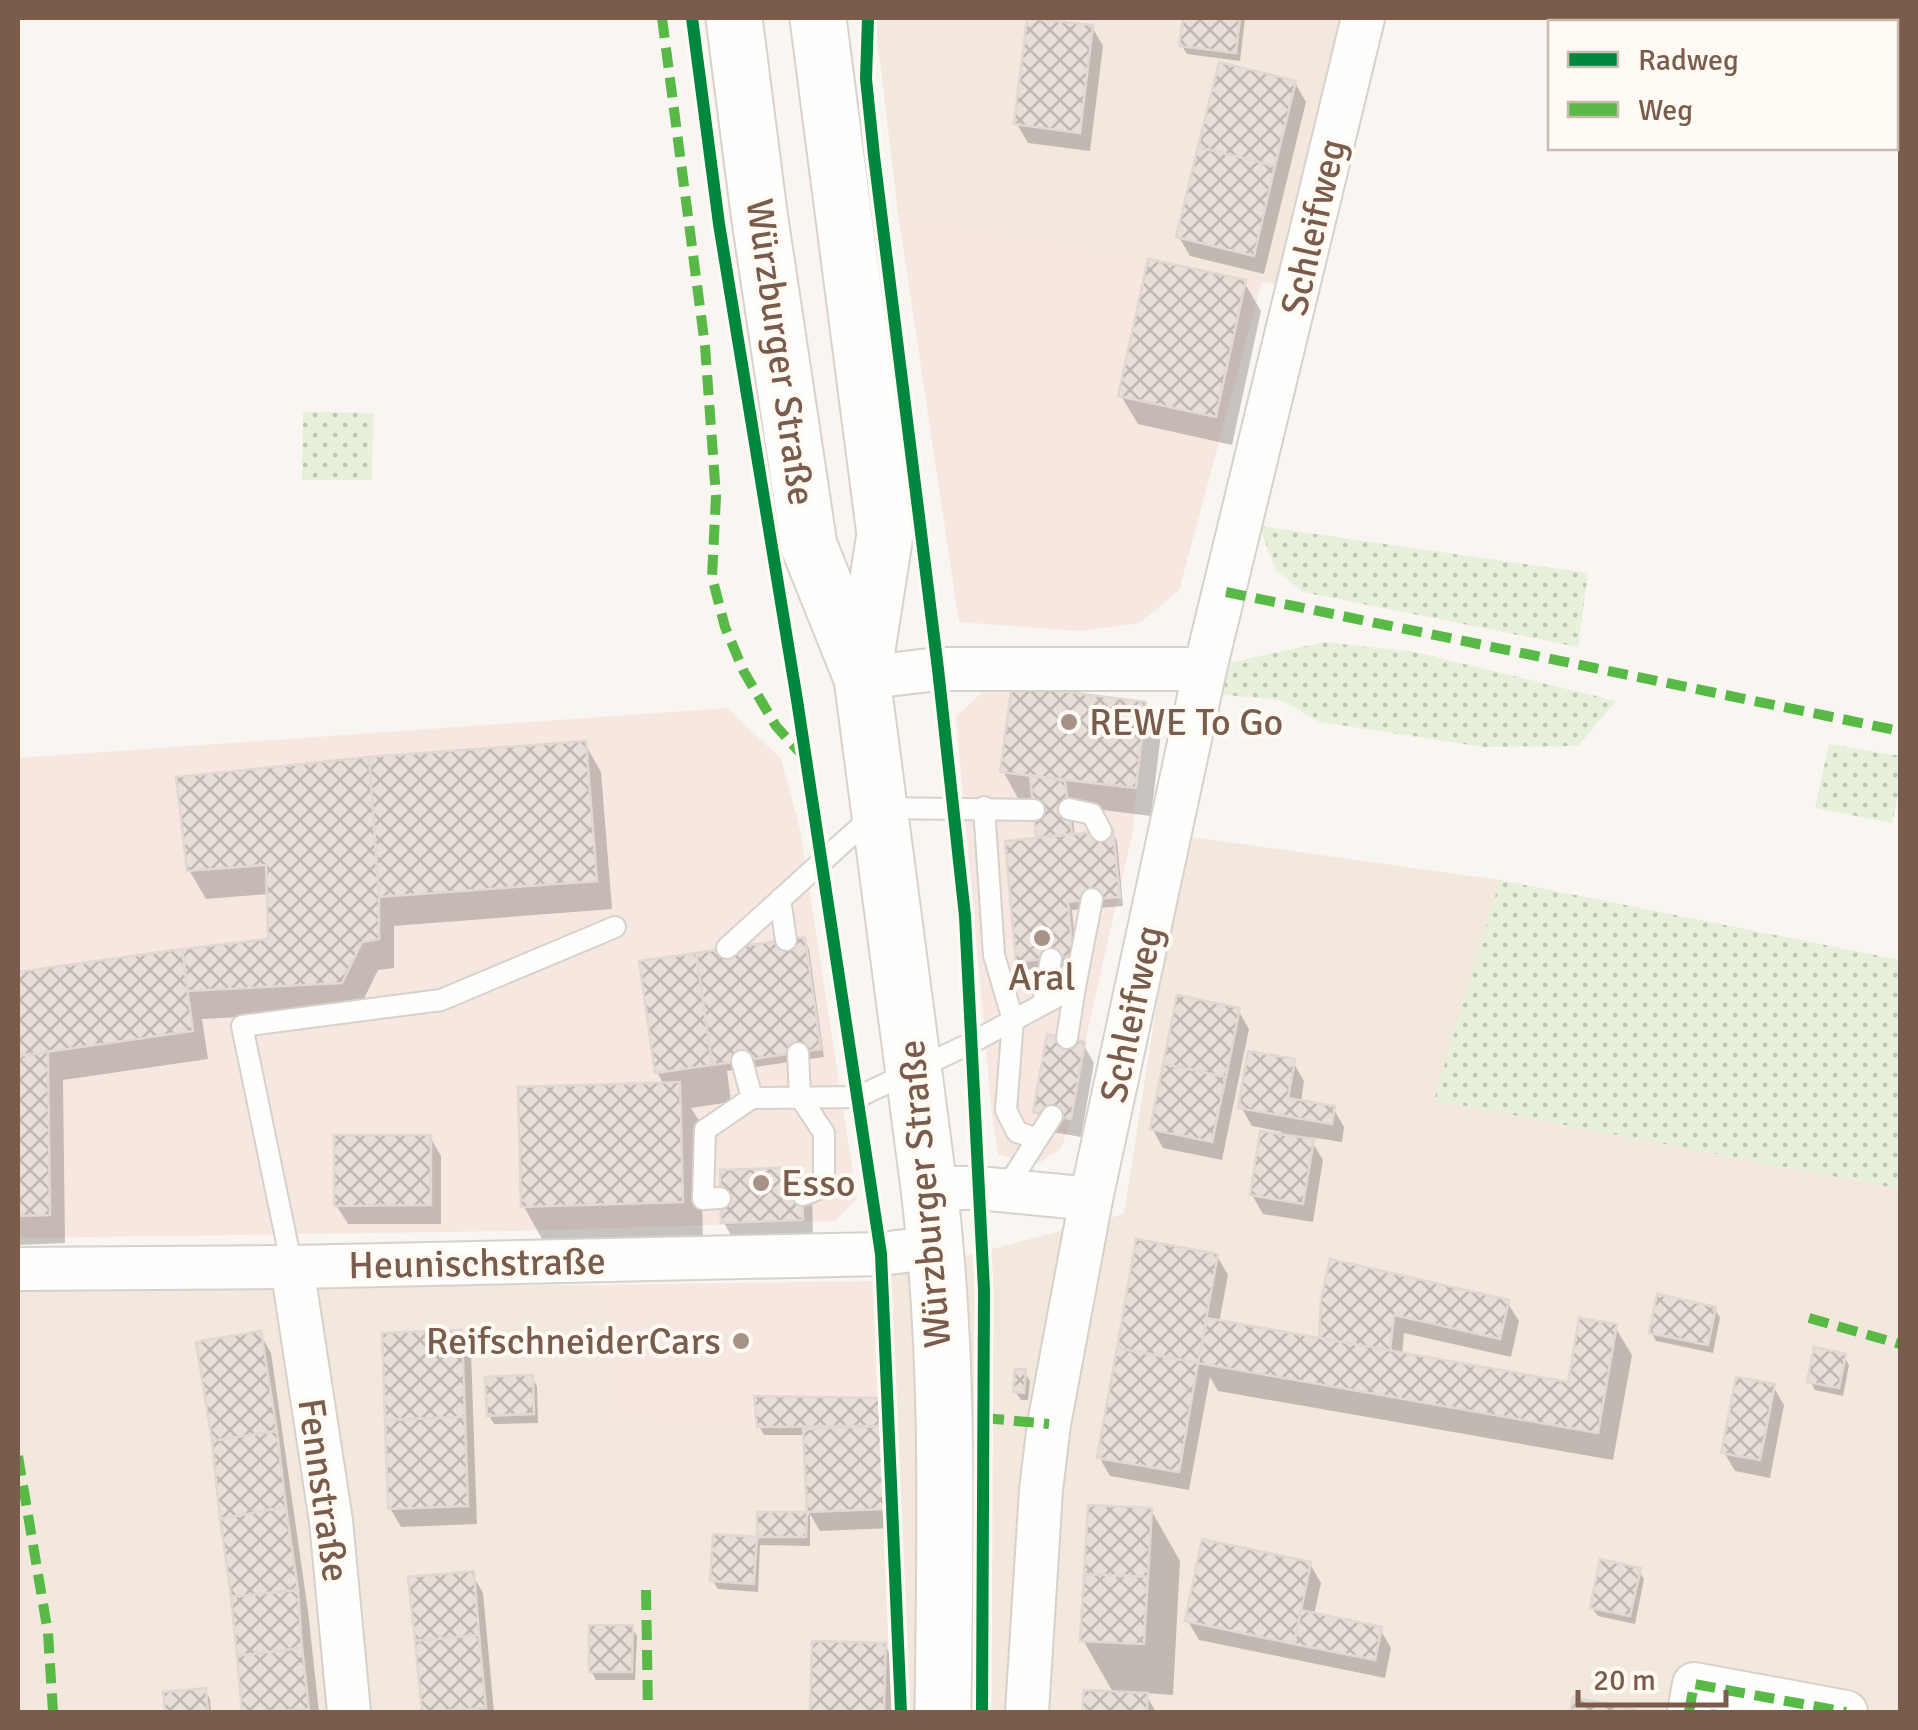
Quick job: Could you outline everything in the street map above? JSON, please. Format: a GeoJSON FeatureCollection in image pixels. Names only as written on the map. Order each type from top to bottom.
{"type":"FeatureCollection","features":[{"type":"Feature","properties":{"kind":"main road","name":"Würzburger Straße"},"geometry":{"type":"LineString","coordinates":[[734,18],[759,213],[810,546],[862,678],[929,1188],[936,1248],[946,1534],[943,1712]]}},
{"type":"Feature","properties":{"kind":"main road","name":"Würzburger Straße"},"geometry":{"type":"LineString","coordinates":[[818,18],[884,534],[862,678]]}},
{"type":"Feature","properties":{"kind":"street","name":"Schleifweg"},"geometry":{"type":"LineString","coordinates":[[1092,1199],[1205,669],[1363,18]]}},
{"type":"Feature","properties":{"kind":"street"},"geometry":{"type":"LineString","coordinates":[[862,678],[938,669],[1205,669]]}},
{"type":"Feature","properties":{"kind":"street"},"geometry":{"type":"LineString","coordinates":[[929,1188],[1005,1190],[1092,1199],[1049,1424],[1027,1712]]}},
{"type":"Feature","properties":{"kind":"street","name":"Heunischstraße"},"geometry":{"type":"LineString","coordinates":[[18,1269],[292,1268],[882,1254],[936,1248]]}},
{"type":"Feature","properties":{"kind":"street","name":"Fennstraße"},"geometry":{"type":"LineString","coordinates":[[292,1268],[331,1521],[349,1712]]}},
{"type":"Feature","properties":{"kind":"street"},"geometry":{"type":"LineString","coordinates":[[1689,1712],[1694,1684],[1846,1712]]}},
{"type":"Feature","properties":{"kind":"lane"},"geometry":{"type":"LineString","coordinates":[[984,807],[994,955],[1014,1020],[1006,1110],[1017,1132],[1037,1139]]}},
{"type":"Feature","properties":{"kind":"lane"},"geometry":{"type":"LineString","coordinates":[[727,948],[881,808],[1034,810]]}},
{"type":"Feature","properties":{"kind":"lane"},"geometry":{"type":"LineString","coordinates":[[1069,810],[1092,814],[1101,831]]}},
{"type":"Feature","properties":{"kind":"lane"},"geometry":{"type":"LineString","coordinates":[[780,899],[786,940]]}},
{"type":"Feature","properties":{"kind":"lane"},"geometry":{"type":"LineString","coordinates":[[1067,1038],[1092,900]]}},
{"type":"Feature","properties":{"kind":"lane"},"geometry":{"type":"LineString","coordinates":[[292,1268],[242,1026],[441,1000],[615,928]]}},
{"type":"Feature","properties":{"kind":"lane"},"geometry":{"type":"LineString","coordinates":[[1043,1004],[1050,959]]}},
{"type":"Feature","properties":{"kind":"lane"},"geometry":{"type":"LineString","coordinates":[[720,1198],[702,1199],[705,1130],[752,1098],[858,1097],[1076,987]]}},
{"type":"Feature","properties":{"kind":"lane"},"geometry":{"type":"LineString","coordinates":[[798,1052],[800,1098],[824,1133],[824,1187],[802,1196]]}},
{"type":"Feature","properties":{"kind":"lane"},"geometry":{"type":"LineString","coordinates":[[742,1060],[752,1098]]}},
{"type":"Feature","properties":{"kind":"lane"},"geometry":{"type":"LineString","coordinates":[[1005,1190],[1052,1116]]}},
{"type":"Feature","properties":{"kind":"shaded area"},"geometry":{"type":"Polygon","coordinates":[[[875,18],[1344,18],[1280,285],[898,213],[875,18]]]}},
{"type":"Feature","properties":{"kind":"shaded area"},"geometry":{"type":"Polygon","coordinates":[[[898,213],[1262,281],[1179,591],[1139,623],[1082,631],[959,622],[898,213]]]}},
{"type":"Feature","properties":{"kind":"shaded area","name":"Aral"},"geometry":{"type":"Polygon","coordinates":[[[994,681],[1146,702],[1132,835],[1071,1119],[1061,1149],[1037,1164],[998,1155],[956,717],[994,681]]]}},
{"type":"Feature","properties":{"kind":"shaded area"},"geometry":{"type":"Polygon","coordinates":[[[728,708],[781,759],[800,829],[857,1199],[835,1221],[513,1231],[18,1238],[18,758],[728,708]]]}},
{"type":"Feature","properties":{"kind":"shaded area"},"geometry":{"type":"Polygon","coordinates":[[[1183,836],[1500,880],[1435,1100],[1900,1189],[1900,1712],[18,1712],[18,1286],[599,1285],[618,1422],[803,1429],[881,1426],[872,1281],[1124,1214],[1183,836]]]}},
{"type":"Feature","properties":{"kind":"shaded area","name":"ReifschneiderCars"},"geometry":{"type":"Polygon","coordinates":[[[872,1281],[882,1426],[803,1429],[617,1422],[599,1285],[872,1281]]]}},
{"type":"Feature","properties":{"kind":"green space"},"geometry":{"type":"Polygon","coordinates":[[[303,412],[373,413],[372,480],[302,480],[303,412]]]}},
{"type":"Feature","properties":{"kind":"green space"},"geometry":{"type":"Polygon","coordinates":[[[1259,526],[1588,573],[1578,647],[1303,592],[1276,570],[1259,526]]]}},
{"type":"Feature","properties":{"kind":"green space"},"geometry":{"type":"Polygon","coordinates":[[[1324,642],[1415,652],[1616,701],[1578,746],[1484,747],[1320,722],[1281,700],[1215,694],[1220,665],[1324,642]]]}},
{"type":"Feature","properties":{"kind":"green space"},"geometry":{"type":"Polygon","coordinates":[[[1829,744],[1900,756],[1900,787],[1892,823],[1815,808],[1829,744]]]}},
{"type":"Feature","properties":{"kind":"green space"},"geometry":{"type":"Polygon","coordinates":[[[1500,880],[1900,960],[1900,1189],[1434,1100],[1500,880]]]}},
{"type":"Feature","properties":{"kind":"building"},"geometry":{"type":"Polygon","coordinates":[[[1027,18],[1093,25],[1080,133],[1014,124],[1027,18]]]}},
{"type":"Feature","properties":{"kind":"building"},"geometry":{"type":"Polygon","coordinates":[[[1183,18],[1240,18],[1236,53],[1179,46],[1183,18]]]}},
{"type":"Feature","properties":{"kind":"building"},"geometry":{"type":"Polygon","coordinates":[[[1219,62],[1296,81],[1275,166],[1198,147],[1219,62]]]}},
{"type":"Feature","properties":{"kind":"building"},"geometry":{"type":"Polygon","coordinates":[[[1198,147],[1275,166],[1254,256],[1176,237],[1198,147]]]}},
{"type":"Feature","properties":{"kind":"building"},"geometry":{"type":"Polygon","coordinates":[[[1148,259],[1246,280],[1216,417],[1118,396],[1148,259]]]}},
{"type":"Feature","properties":{"kind":"building"},"geometry":{"type":"Polygon","coordinates":[[[1012,685],[1146,702],[1136,788],[1000,772],[1012,685]]]}},
{"type":"Feature","properties":{"kind":"building"},"geometry":{"type":"Polygon","coordinates":[[[586,741],[597,881],[379,897],[369,757],[586,741]]]}},
{"type":"Feature","properties":{"kind":"building"},"geometry":{"type":"Polygon","coordinates":[[[369,757],[379,939],[362,942],[342,983],[187,991],[182,949],[268,939],[266,865],[187,871],[176,777],[369,757]]]}},
{"type":"Feature","properties":{"kind":"building"},"geometry":{"type":"Polygon","coordinates":[[[1030,776],[1065,781],[1072,834],[1036,838],[1030,776]]]}},
{"type":"Feature","properties":{"kind":"building"},"geometry":{"type":"Polygon","coordinates":[[[1113,830],[1120,897],[1068,902],[1073,956],[1016,962],[1005,841],[1113,830]]]}},
{"type":"Feature","properties":{"kind":"building"},"geometry":{"type":"Polygon","coordinates":[[[805,937],[821,1049],[712,1065],[696,953],[805,937]]]}},
{"type":"Feature","properties":{"kind":"building"},"geometry":{"type":"Polygon","coordinates":[[[182,949],[193,1031],[18,1056],[18,972],[182,949]]]}},
{"type":"Feature","properties":{"kind":"building"},"geometry":{"type":"Polygon","coordinates":[[[696,953],[712,1065],[655,1073],[639,961],[696,953]]]}},
{"type":"Feature","properties":{"kind":"building"},"geometry":{"type":"Polygon","coordinates":[[[1177,995],[1240,1008],[1226,1077],[1163,1064],[1177,995]]]}},
{"type":"Feature","properties":{"kind":"building"},"geometry":{"type":"Polygon","coordinates":[[[1047,1034],[1085,1042],[1071,1119],[1033,1112],[1047,1034]]]}},
{"type":"Feature","properties":{"kind":"building"},"geometry":{"type":"Polygon","coordinates":[[[1248,1051],[1295,1059],[1288,1098],[1335,1106],[1332,1124],[1238,1108],[1248,1051]]]}},
{"type":"Feature","properties":{"kind":"building"},"geometry":{"type":"Polygon","coordinates":[[[48,1052],[50,1215],[18,1216],[18,1056],[48,1052]]]}},
{"type":"Feature","properties":{"kind":"building"},"geometry":{"type":"Polygon","coordinates":[[[1163,1064],[1226,1077],[1212,1142],[1150,1129],[1163,1064]]]}},
{"type":"Feature","properties":{"kind":"building"},"geometry":{"type":"Polygon","coordinates":[[[680,1082],[683,1202],[521,1207],[518,1087],[680,1082]]]}},
{"type":"Feature","properties":{"kind":"building"},"geometry":{"type":"Polygon","coordinates":[[[1260,1131],[1314,1139],[1303,1204],[1250,1195],[1260,1131]]]}},
{"type":"Feature","properties":{"kind":"building"},"geometry":{"type":"Polygon","coordinates":[[[334,1135],[431,1135],[431,1205],[334,1206],[334,1135]]]}},
{"type":"Feature","properties":{"kind":"building","name":"Esso"},"geometry":{"type":"Polygon","coordinates":[[[802,1167],[803,1220],[721,1223],[720,1170],[802,1167]]]}},
{"type":"Feature","properties":{"kind":"building"},"geometry":{"type":"Polygon","coordinates":[[[1136,1239],[1218,1254],[1198,1363],[1117,1348],[1136,1239]]]}},
{"type":"Feature","properties":{"kind":"building"},"geometry":{"type":"Polygon","coordinates":[[[1330,1259],[1509,1300],[1500,1339],[1394,1315],[1390,1351],[1319,1338],[1321,1299],[1330,1259]]]}},
{"type":"Feature","properties":{"kind":"building"},"geometry":{"type":"Polygon","coordinates":[[[1657,1294],[1716,1307],[1708,1345],[1649,1333],[1657,1294]]]}},
{"type":"Feature","properties":{"kind":"building"},"geometry":{"type":"Polygon","coordinates":[[[1207,1318],[1568,1382],[1579,1318],[1617,1324],[1598,1433],[1198,1363],[1207,1318]]]}},
{"type":"Feature","properties":{"kind":"building"},"geometry":{"type":"Polygon","coordinates":[[[462,1330],[465,1417],[385,1420],[382,1333],[462,1330]]]}},
{"type":"Feature","properties":{"kind":"building"},"geometry":{"type":"Polygon","coordinates":[[[261,1331],[277,1431],[212,1441],[196,1342],[261,1331]]]}},
{"type":"Feature","properties":{"kind":"building"},"geometry":{"type":"Polygon","coordinates":[[[1814,1347],[1846,1354],[1839,1388],[1807,1382],[1814,1347]]]}},
{"type":"Feature","properties":{"kind":"building"},"geometry":{"type":"Polygon","coordinates":[[[1117,1348],[1198,1363],[1179,1472],[1097,1458],[1117,1348]]]}},
{"type":"Feature","properties":{"kind":"building"},"geometry":{"type":"Polygon","coordinates":[[[1015,1369],[1026,1369],[1024,1393],[1013,1392],[1015,1369]]]}},
{"type":"Feature","properties":{"kind":"building"},"geometry":{"type":"Polygon","coordinates":[[[533,1375],[534,1414],[487,1416],[485,1377],[533,1375]]]}},
{"type":"Feature","properties":{"kind":"building"},"geometry":{"type":"Polygon","coordinates":[[[1736,1377],[1775,1384],[1760,1460],[1721,1453],[1736,1377]]]}},
{"type":"Feature","properties":{"kind":"building"},"geometry":{"type":"Polygon","coordinates":[[[754,1396],[879,1398],[882,1426],[757,1427],[754,1396]]]}},
{"type":"Feature","properties":{"kind":"building"},"geometry":{"type":"Polygon","coordinates":[[[465,1417],[468,1506],[388,1509],[385,1420],[465,1417]]]}},
{"type":"Feature","properties":{"kind":"building"},"geometry":{"type":"Polygon","coordinates":[[[882,1426],[884,1509],[807,1512],[803,1429],[882,1426]]]}},
{"type":"Feature","properties":{"kind":"building"},"geometry":{"type":"Polygon","coordinates":[[[277,1431],[286,1507],[220,1519],[212,1441],[277,1431]]]}},
{"type":"Feature","properties":{"kind":"building"},"geometry":{"type":"Polygon","coordinates":[[[1088,1505],[1152,1508],[1148,1577],[1084,1574],[1088,1505]]]}},
{"type":"Feature","properties":{"kind":"building"},"geometry":{"type":"Polygon","coordinates":[[[286,1507],[298,1590],[231,1597],[220,1519],[286,1507]]]}},
{"type":"Feature","properties":{"kind":"building"},"geometry":{"type":"Polygon","coordinates":[[[757,1512],[807,1512],[806,1537],[757,1537],[757,1512]]]}},
{"type":"Feature","properties":{"kind":"building"},"geometry":{"type":"Polygon","coordinates":[[[713,1534],[757,1537],[754,1584],[710,1581],[713,1534]]]}},
{"type":"Feature","properties":{"kind":"building"},"geometry":{"type":"Polygon","coordinates":[[[1202,1539],[1311,1562],[1294,1644],[1185,1621],[1202,1539]]]}},
{"type":"Feature","properties":{"kind":"building"},"geometry":{"type":"Polygon","coordinates":[[[1600,1559],[1641,1568],[1630,1616],[1590,1608],[1600,1559]]]}},
{"type":"Feature","properties":{"kind":"building"},"geometry":{"type":"Polygon","coordinates":[[[474,1571],[479,1635],[415,1641],[408,1577],[474,1571]]]}},
{"type":"Feature","properties":{"kind":"building"},"geometry":{"type":"Polygon","coordinates":[[[1084,1574],[1148,1577],[1144,1644],[1080,1641],[1084,1574]]]}},
{"type":"Feature","properties":{"kind":"building"},"geometry":{"type":"Polygon","coordinates":[[[298,1590],[302,1648],[237,1656],[231,1597],[298,1590]]]}},
{"type":"Feature","properties":{"kind":"building"},"geometry":{"type":"Polygon","coordinates":[[[1301,1610],[1382,1627],[1375,1660],[1294,1644],[1301,1610]]]}},
{"type":"Feature","properties":{"kind":"building"},"geometry":{"type":"Polygon","coordinates":[[[589,1625],[633,1625],[632,1672],[589,1672],[589,1625]]]}},
{"type":"Feature","properties":{"kind":"building"},"geometry":{"type":"Polygon","coordinates":[[[479,1635],[486,1708],[422,1712],[415,1641],[479,1635]]]}},
{"type":"Feature","properties":{"kind":"building"},"geometry":{"type":"Polygon","coordinates":[[[812,1641],[886,1643],[884,1712],[810,1711],[812,1641]]]}},
{"type":"Feature","properties":{"kind":"building"},"geometry":{"type":"Polygon","coordinates":[[[302,1648],[309,1709],[242,1712],[237,1656],[302,1648]]]}},
{"type":"Feature","properties":{"kind":"building"},"geometry":{"type":"Polygon","coordinates":[[[206,1688],[208,1712],[165,1712],[163,1692],[206,1688]]]}},
{"type":"Feature","properties":{"kind":"building"},"geometry":{"type":"Polygon","coordinates":[[[1084,1690],[1148,1693],[1147,1712],[1082,1712],[1084,1690]]]}},
{"type":"Feature","properties":{"kind":"building"},"geometry":{"type":"Polygon","coordinates":[[[1573,1697],[1636,1710],[1570,1712],[1573,1697]]]}},
{"type":"Feature","properties":{"kind":"marked path"},"geometry":{"type":"LineString","coordinates":[[662,18],[705,346],[716,496],[712,577],[725,627],[744,672],[776,726],[802,755]]}},
{"type":"Feature","properties":{"kind":"marked path"},"geometry":{"type":"LineString","coordinates":[[1226,592],[1900,731]]}},
{"type":"Feature","properties":{"kind":"marked path"},"geometry":{"type":"LineString","coordinates":[[1809,1318],[1900,1344]]}},
{"type":"Feature","properties":{"kind":"marked path"},"geometry":{"type":"LineString","coordinates":[[984,1418],[1049,1424]]}},
{"type":"Feature","properties":{"kind":"marked path"},"geometry":{"type":"LineString","coordinates":[[18,1456],[48,1633],[53,1712]]}},
{"type":"Feature","properties":{"kind":"marked path"},"geometry":{"type":"LineString","coordinates":[[646,1590],[648,1712]]}},
{"type":"Feature","properties":{"kind":"marked path"},"geometry":{"type":"LineString","coordinates":[[1689,1712],[1694,1684],[1846,1712]]}},
{"type":"Feature","properties":{"kind":"cycle path"},"geometry":{"type":"LineString","coordinates":[[692,18],[719,224],[797,700],[881,1254],[901,1712]]}},
{"type":"Feature","properties":{"kind":"cycle path"},"geometry":{"type":"LineString","coordinates":[[868,18],[866,79],[874,156],[965,916],[984,1290],[982,1712]]}},
{"type":"Feature","properties":{"kind":"place","name":"REWE To Go"},"geometry":{"type":"Point","coordinates":[1069,722]}},
{"type":"Feature","properties":{"kind":"place","name":"Aral"},"geometry":{"type":"Point","coordinates":[1042,938]}},
{"type":"Feature","properties":{"kind":"place","name":"Esso"},"geometry":{"type":"Point","coordinates":[761,1183]}},
{"type":"Feature","properties":{"kind":"place","name":"ReifschneiderCars"},"geometry":{"type":"Point","coordinates":[741,1341]}}]}
